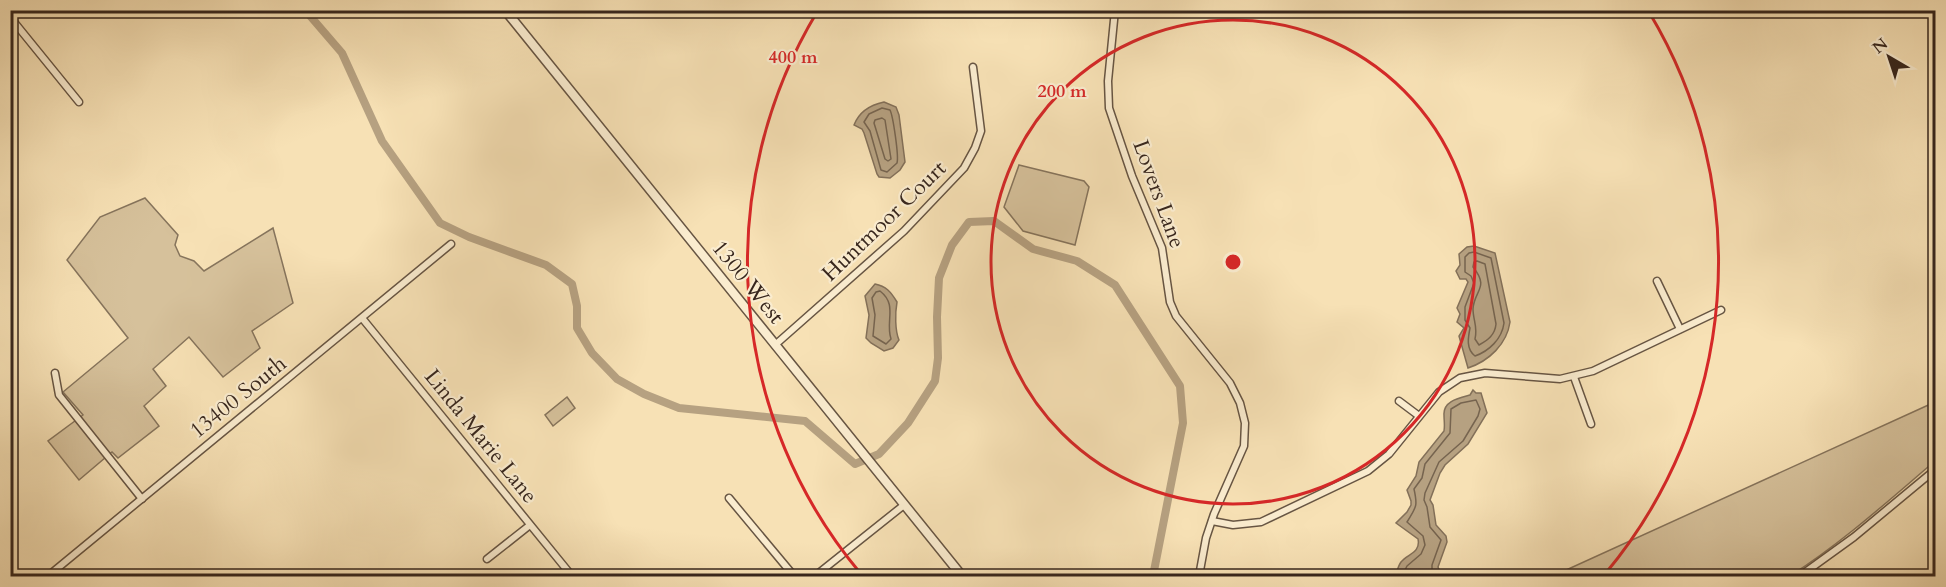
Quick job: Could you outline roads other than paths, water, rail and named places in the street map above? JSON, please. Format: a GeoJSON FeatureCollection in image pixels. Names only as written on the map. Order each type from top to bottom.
{"type":"FeatureCollection","features":[{"type":"Feature","properties":{"kind":"street","name":"1300 West"},"geometry":{"type":"LineString","coordinates":[[505,10],[558,79],[634,169],[962,576]]}},
{"type":"Feature","properties":{"kind":"street","name":"Lovers Lane"},"geometry":{"type":"LineString","coordinates":[[1115,10],[1108,81],[1109,108],[1132,176],[1162,248],[1170,302],[1176,316],[1230,383],[1240,403],[1245,423],[1242,453],[1212,520],[1199,576]]}},
{"type":"Feature","properties":{"kind":"street"},"geometry":{"type":"LineString","coordinates":[[10,17],[79,102]]}},
{"type":"Feature","properties":{"kind":"street","name":"Huntmoor Court"},"geometry":{"type":"LineString","coordinates":[[776,345],[904,231],[964,168],[981,131],[974,67]]}},
{"type":"Feature","properties":{"kind":"street","name":"13400 South"},"geometry":{"type":"LineString","coordinates":[[48,576],[451,244]]}},
{"type":"Feature","properties":{"kind":"street"},"geometry":{"type":"LineString","coordinates":[[1657,281],[1680,329]]}},
{"type":"Feature","properties":{"kind":"street"},"geometry":{"type":"LineString","coordinates":[[1212,520],[1240,525],[1262,522],[1360,475],[1389,454],[1433,398],[1445,387],[1468,376],[1485,373],[1552,379],[1574,377],[1593,371],[1721,310]]}},
{"type":"Feature","properties":{"kind":"street","name":"Linda Marie Lane"},"geometry":{"type":"LineString","coordinates":[[362,318],[572,576]]}},
{"type":"Feature","properties":{"kind":"street"},"geometry":{"type":"LineString","coordinates":[[55,373],[59,395],[142,499]]}},
{"type":"Feature","properties":{"kind":"street"},"geometry":{"type":"LineString","coordinates":[[1574,377],[1591,424]]}},
{"type":"Feature","properties":{"kind":"street"},"geometry":{"type":"LineString","coordinates":[[1399,401],[1419,416]]}},
{"type":"Feature","properties":{"kind":"street"},"geometry":{"type":"LineString","coordinates":[[1800,576],[1854,537],[1935,469]]}},
{"type":"Feature","properties":{"kind":"street"},"geometry":{"type":"LineString","coordinates":[[729,498],[794,576]]}},
{"type":"Feature","properties":{"kind":"street"},"geometry":{"type":"LineString","coordinates":[[815,576],[904,505]]}},
{"type":"Feature","properties":{"kind":"street"},"geometry":{"type":"LineString","coordinates":[[487,559],[530,525]]}},
{"type":"Feature","properties":{"kind":"water"},"geometry":{"type":"Polygon","coordinates":[[[884,102],[896,107],[899,115],[905,162],[900,170],[890,178],[879,177],[864,133],[862,129],[854,125],[866,110],[884,102]]]}},
{"type":"Feature","properties":{"kind":"water"},"geometry":{"type":"Polygon","coordinates":[[[1474,246],[1495,253],[1510,322],[1505,337],[1496,351],[1483,361],[1468,368],[1459,336],[1464,328],[1457,322],[1460,314],[1457,308],[1468,282],[1466,279],[1460,279],[1456,271],[1460,265],[1459,254],[1467,247],[1474,246]]]}},
{"type":"Feature","properties":{"kind":"water"},"geometry":{"type":"Polygon","coordinates":[[[875,284],[888,290],[897,302],[896,322],[899,340],[893,348],[884,351],[866,338],[869,315],[865,296],[875,284]]]}},
{"type":"Feature","properties":{"kind":"water"},"geometry":{"type":"Polygon","coordinates":[[[1473,390],[1481,393],[1487,413],[1468,444],[1445,465],[1430,500],[1436,525],[1446,536],[1447,542],[1438,567],[1440,572],[1436,576],[1395,576],[1401,562],[1416,550],[1418,544],[1418,539],[1396,523],[1411,505],[1407,490],[1416,476],[1419,462],[1444,431],[1446,406],[1452,401],[1470,395],[1473,390]]]}},
{"type":"Feature","properties":{"kind":"waterway"},"geometry":{"type":"LineString","coordinates":[[305,10],[342,53],[382,141],[440,223],[469,237],[546,265],[572,284],[577,306],[577,328],[592,353],[617,379],[644,394],[679,408],[805,421],[855,464],[879,454],[908,423],[935,381],[938,358],[939,278],[952,245],[969,222],[994,221],[1033,249],[1077,261],[1115,285],[1180,386],[1183,423],[1153,576]]}}]}
